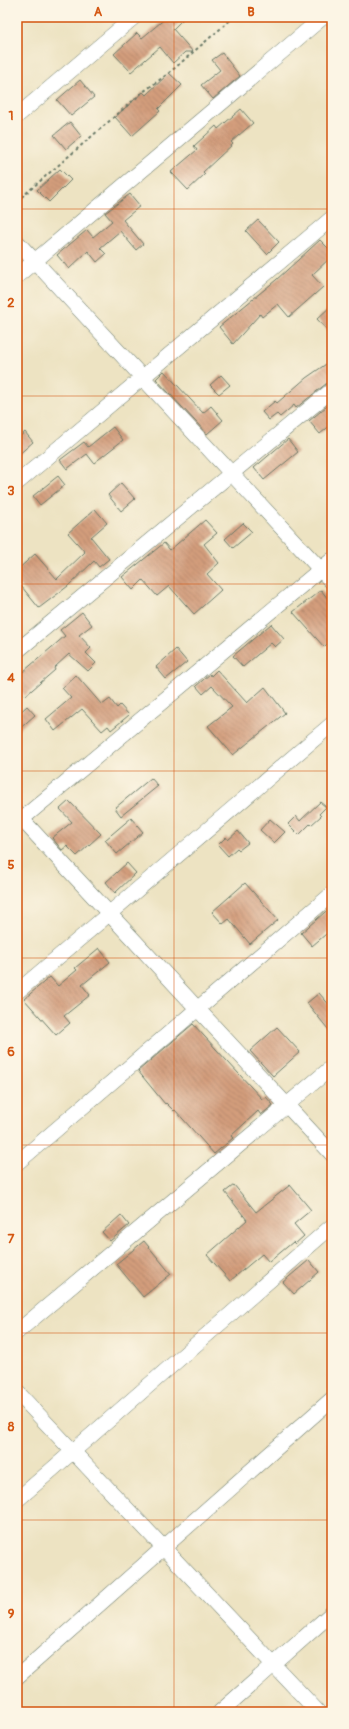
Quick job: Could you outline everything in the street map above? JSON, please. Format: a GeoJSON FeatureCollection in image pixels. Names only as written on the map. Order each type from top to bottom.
{"type":"FeatureCollection","features":[{"type":"Feature","properties":{"kind":"street"},"geometry":{"type":"LineString","coordinates":[[17,116],[134,17]]}},
{"type":"Feature","properties":{"kind":"street"},"geometry":{"type":"LineString","coordinates":[[17,276],[323,17]]}},
{"type":"Feature","properties":{"kind":"street"},"geometry":{"type":"LineString","coordinates":[[17,483],[332,218]]}},
{"type":"Feature","properties":{"kind":"street"},"geometry":{"type":"LineString","coordinates":[[17,242],[230,473],[326,565],[332,582]]}},
{"type":"Feature","properties":{"kind":"street"},"geometry":{"type":"LineString","coordinates":[[17,651],[332,390]]}},
{"type":"Feature","properties":{"kind":"street"},"geometry":{"type":"LineString","coordinates":[[326,565],[18,819],[110,914],[332,1154]]}},
{"type":"Feature","properties":{"kind":"street"},"geometry":{"type":"LineString","coordinates":[[17,992],[332,724]]}},
{"type":"Feature","properties":{"kind":"street"},"geometry":{"type":"LineString","coordinates":[[17,1163],[332,894]]}},
{"type":"Feature","properties":{"kind":"street"},"geometry":{"type":"LineString","coordinates":[[17,1332],[332,1067]]}},
{"type":"Feature","properties":{"kind":"street"},"geometry":{"type":"LineString","coordinates":[[17,1500],[332,1226]]}},
{"type":"Feature","properties":{"kind":"street"},"geometry":{"type":"LineString","coordinates":[[17,1392],[318,1712]]}},
{"type":"Feature","properties":{"kind":"street"},"geometry":{"type":"LineString","coordinates":[[17,1677],[332,1399]]}},
{"type":"Feature","properties":{"kind":"street"},"geometry":{"type":"LineString","coordinates":[[220,1712],[332,1613]]}},
{"type":"Feature","properties":{"kind":"path"},"geometry":{"type":"LineString","coordinates":[[17,201],[143,92],[169,73],[234,17]]}},
{"type":"Feature","properties":{"kind":"building"},"geometry":{"type":"Polygon","coordinates":[[[167,17],[185,17],[173,29],[193,52],[185,52],[173,63],[160,47],[131,72],[114,54],[137,33],[142,38],[167,17]]]}},
{"type":"Feature","properties":{"kind":"building"},"geometry":{"type":"Polygon","coordinates":[[[222,53],[240,76],[213,99],[201,85],[220,70],[212,60],[222,53]]]}},
{"type":"Feature","properties":{"kind":"building"},"geometry":{"type":"Polygon","coordinates":[[[169,73],[182,85],[158,109],[160,111],[132,136],[115,117],[143,92],[146,95],[169,73]]]}},
{"type":"Feature","properties":{"kind":"building"},"geometry":{"type":"Polygon","coordinates":[[[80,80],[94,97],[71,116],[57,100],[80,80]]]}},
{"type":"Feature","properties":{"kind":"building"},"geometry":{"type":"Polygon","coordinates":[[[241,109],[253,123],[231,142],[233,144],[203,172],[205,174],[188,190],[171,172],[197,150],[194,146],[216,126],[218,129],[241,109]]]}},
{"type":"Feature","properties":{"kind":"building"},"geometry":{"type":"Polygon","coordinates":[[[70,122],[81,136],[66,149],[54,135],[70,122]]]}},
{"type":"Feature","properties":{"kind":"building"},"geometry":{"type":"Polygon","coordinates":[[[60,169],[71,180],[49,202],[37,190],[60,169]]]}},
{"type":"Feature","properties":{"kind":"building"},"geometry":{"type":"Polygon","coordinates":[[[130,194],[140,206],[123,220],[143,244],[136,250],[120,231],[100,248],[106,254],[97,262],[88,251],[69,269],[57,255],[87,230],[93,237],[112,221],[105,213],[130,194]]]}},
{"type":"Feature","properties":{"kind":"building"},"geometry":{"type":"Polygon","coordinates":[[[258,220],[279,242],[267,254],[246,231],[258,220]]]}},
{"type":"Feature","properties":{"kind":"building"},"geometry":{"type":"Polygon","coordinates":[[[320,240],[332,252],[332,256],[312,275],[323,287],[289,317],[278,304],[262,317],[260,314],[233,344],[219,327],[276,280],[320,240]]]}},
{"type":"Feature","properties":{"kind":"building"},"geometry":{"type":"Polygon","coordinates":[[[332,305],[332,335],[317,319],[332,305]]]}},
{"type":"Feature","properties":{"kind":"building"},"geometry":{"type":"Polygon","coordinates":[[[332,360],[332,379],[296,408],[294,405],[280,417],[277,414],[269,420],[262,412],[275,401],[277,403],[306,378],[332,360]]]}},
{"type":"Feature","properties":{"kind":"building"},"geometry":{"type":"Polygon","coordinates":[[[164,371],[203,413],[211,406],[223,420],[207,434],[156,379],[164,371]]]}},
{"type":"Feature","properties":{"kind":"building"},"geometry":{"type":"Polygon","coordinates":[[[221,375],[230,385],[219,394],[210,385],[221,375]]]}},
{"type":"Feature","properties":{"kind":"building"},"geometry":{"type":"Polygon","coordinates":[[[332,402],[332,424],[320,434],[309,421],[332,402]]]}},
{"type":"Feature","properties":{"kind":"building"},"geometry":{"type":"Polygon","coordinates":[[[113,427],[123,440],[94,463],[87,454],[67,469],[60,460],[84,442],[88,447],[113,427]]]}},
{"type":"Feature","properties":{"kind":"building"},"geometry":{"type":"Polygon","coordinates":[[[25,432],[33,442],[17,456],[17,439],[25,432]]]}},
{"type":"Feature","properties":{"kind":"building"},"geometry":{"type":"Polygon","coordinates":[[[288,439],[298,452],[264,480],[254,468],[288,439]]]}},
{"type":"Feature","properties":{"kind":"building"},"geometry":{"type":"Polygon","coordinates":[[[58,476],[65,485],[40,505],[33,496],[58,476]]]}},
{"type":"Feature","properties":{"kind":"building"},"geometry":{"type":"Polygon","coordinates":[[[121,483],[135,499],[121,511],[108,495],[121,483]]]}},
{"type":"Feature","properties":{"kind":"building"},"geometry":{"type":"Polygon","coordinates":[[[95,509],[107,523],[91,537],[109,559],[99,567],[94,561],[68,586],[39,608],[17,581],[17,570],[35,554],[57,579],[85,552],[68,533],[95,509]]]}},
{"type":"Feature","properties":{"kind":"building"},"geometry":{"type":"Polygon","coordinates":[[[205,520],[217,533],[204,544],[219,563],[207,574],[221,590],[194,614],[169,586],[157,596],[143,580],[133,590],[122,577],[164,543],[170,550],[205,520]]]}},
{"type":"Feature","properties":{"kind":"building"},"geometry":{"type":"Polygon","coordinates":[[[243,523],[252,532],[233,548],[225,539],[243,523]]]}},
{"type":"Feature","properties":{"kind":"building"},"geometry":{"type":"Polygon","coordinates":[[[321,590],[332,604],[332,620],[327,625],[332,630],[332,639],[324,647],[293,612],[321,590]]]}},
{"type":"Feature","properties":{"kind":"building"},"geometry":{"type":"Polygon","coordinates":[[[82,612],[92,625],[79,635],[91,648],[86,653],[96,663],[88,671],[69,654],[54,668],[55,670],[25,696],[17,687],[17,677],[65,636],[60,630],[82,612]]]}},
{"type":"Feature","properties":{"kind":"building"},"geometry":{"type":"Polygon","coordinates":[[[271,624],[284,639],[275,647],[271,643],[243,667],[233,656],[271,624]]]}},
{"type":"Feature","properties":{"kind":"building"},"geometry":{"type":"Polygon","coordinates":[[[176,649],[187,662],[166,679],[156,667],[176,649]]]}},
{"type":"Feature","properties":{"kind":"building"},"geometry":{"type":"Polygon","coordinates":[[[217,670],[247,703],[265,687],[285,713],[233,755],[208,726],[232,707],[212,686],[203,694],[196,686],[217,670]]]}},
{"type":"Feature","properties":{"kind":"building"},"geometry":{"type":"Polygon","coordinates":[[[76,675],[102,705],[110,699],[117,708],[120,705],[129,715],[111,730],[108,726],[102,731],[82,709],[55,731],[46,719],[71,698],[62,688],[76,675]]]}},
{"type":"Feature","properties":{"kind":"building"},"geometry":{"type":"Polygon","coordinates":[[[27,706],[35,715],[17,731],[17,715],[27,706]]]}},
{"type":"Feature","properties":{"kind":"building"},"geometry":{"type":"Polygon","coordinates":[[[151,778],[158,786],[121,816],[115,808],[151,778]]]}},
{"type":"Feature","properties":{"kind":"building"},"geometry":{"type":"Polygon","coordinates":[[[69,801],[101,834],[77,856],[67,846],[62,850],[52,838],[72,822],[60,809],[69,801]]]}},
{"type":"Feature","properties":{"kind":"building"},"geometry":{"type":"Polygon","coordinates":[[[320,802],[326,807],[319,814],[321,816],[299,835],[288,824],[296,816],[300,821],[320,802]]]}},
{"type":"Feature","properties":{"kind":"building"},"geometry":{"type":"Polygon","coordinates":[[[131,818],[143,832],[117,854],[105,840],[131,818]]]}},
{"type":"Feature","properties":{"kind":"building"},"geometry":{"type":"Polygon","coordinates":[[[270,819],[285,832],[274,843],[260,830],[270,819]]]}},
{"type":"Feature","properties":{"kind":"building"},"geometry":{"type":"Polygon","coordinates":[[[238,831],[248,843],[239,850],[237,848],[228,856],[218,845],[226,837],[228,840],[238,831]]]}},
{"type":"Feature","properties":{"kind":"building"},"geometry":{"type":"Polygon","coordinates":[[[127,863],[136,873],[115,893],[106,882],[127,863]]]}},
{"type":"Feature","properties":{"kind":"building"},"geometry":{"type":"Polygon","coordinates":[[[245,883],[278,920],[250,944],[229,919],[223,924],[212,912],[245,883]]]}},
{"type":"Feature","properties":{"kind":"building"},"geometry":{"type":"Polygon","coordinates":[[[332,906],[332,929],[312,946],[301,933],[332,906]]]}},
{"type":"Feature","properties":{"kind":"building"},"geometry":{"type":"Polygon","coordinates":[[[99,948],[110,962],[82,985],[90,995],[64,1016],[70,1023],[56,1035],[24,999],[50,977],[58,986],[77,970],[75,968],[99,948]]]}},
{"type":"Feature","properties":{"kind":"building"},"geometry":{"type":"Polygon","coordinates":[[[319,993],[332,1008],[332,1034],[307,1003],[319,993]]]}},
{"type":"Feature","properties":{"kind":"building"},"geometry":{"type":"Polygon","coordinates":[[[193,1024],[262,1099],[266,1097],[273,1105],[261,1115],[258,1111],[231,1136],[233,1138],[214,1154],[175,1110],[174,1111],[166,1103],[165,1104],[138,1071],[193,1024]]]}},
{"type":"Feature","properties":{"kind":"building"},"geometry":{"type":"Polygon","coordinates":[[[277,1027],[300,1052],[273,1076],[250,1051],[277,1027]]]}},
{"type":"Feature","properties":{"kind":"building"},"geometry":{"type":"Polygon","coordinates":[[[234,1185],[256,1212],[290,1185],[311,1210],[294,1224],[304,1236],[295,1244],[293,1242],[269,1262],[262,1254],[230,1281],[207,1255],[247,1220],[225,1192],[234,1185]]]}},
{"type":"Feature","properties":{"kind":"building"},"geometry":{"type":"Polygon","coordinates":[[[121,1215],[129,1225],[110,1241],[102,1232],[121,1215]]]}},
{"type":"Feature","properties":{"kind":"building"},"geometry":{"type":"Polygon","coordinates":[[[144,1241],[171,1274],[143,1297],[116,1264],[144,1241]]]}},
{"type":"Feature","properties":{"kind":"building"},"geometry":{"type":"Polygon","coordinates":[[[309,1260],[319,1272],[294,1294],[283,1282],[309,1260]]]}}]}
